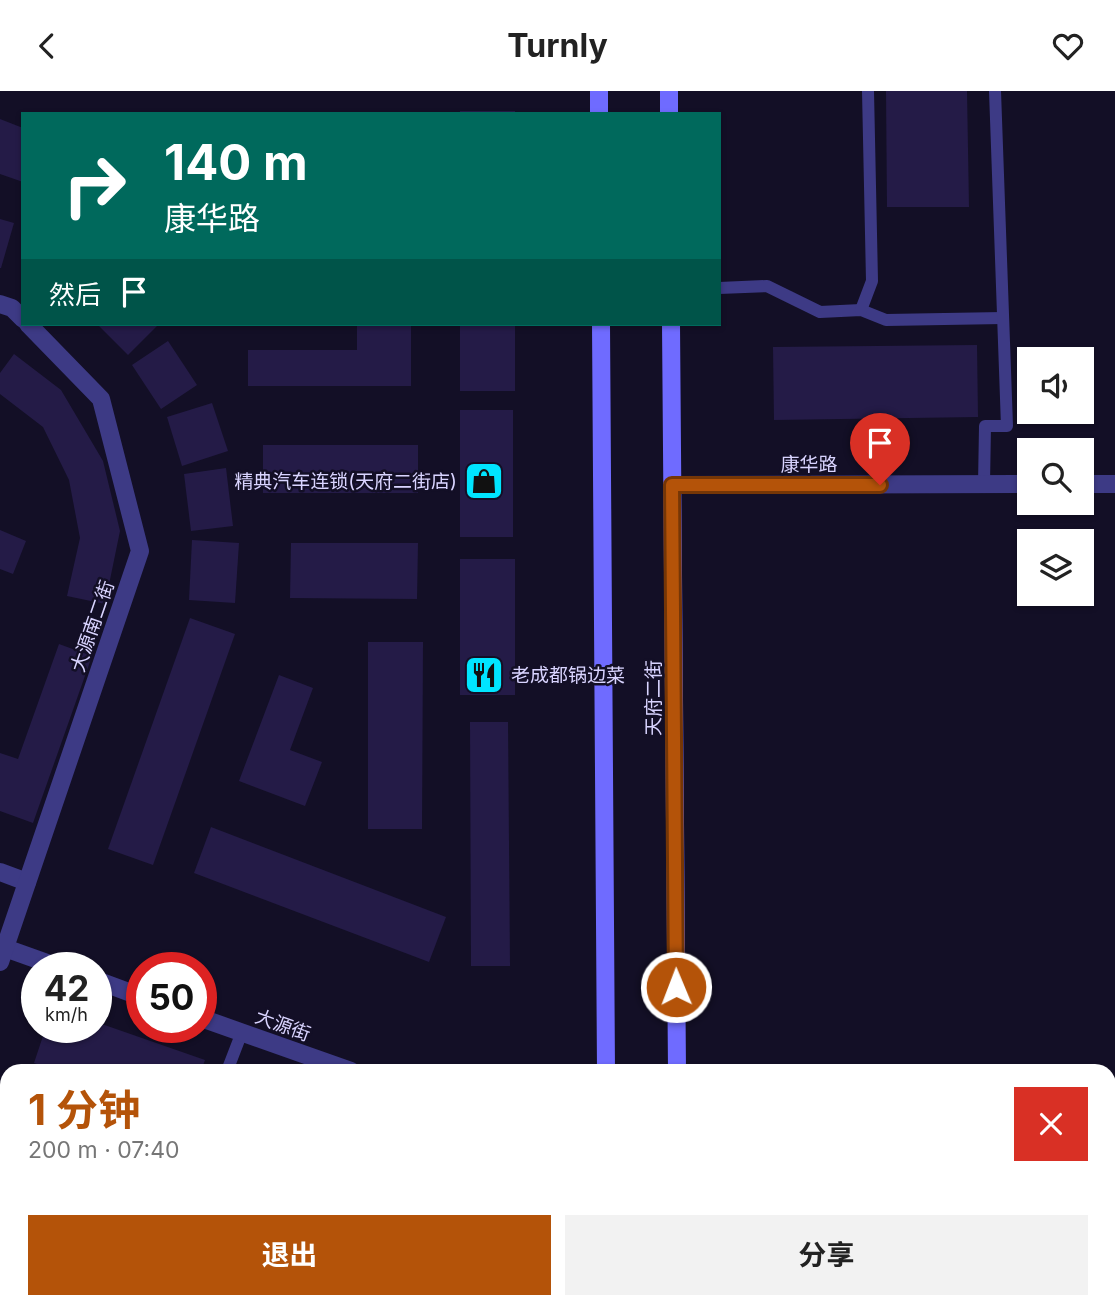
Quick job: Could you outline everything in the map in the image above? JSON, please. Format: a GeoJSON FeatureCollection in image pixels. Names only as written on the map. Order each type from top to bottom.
{"type":"FeatureCollection","features":[{"type":"Feature","properties":{"kind":"main road"},"geometry":{"type":"LineString","coordinates":[[599,91],[599,112]]}},
{"type":"Feature","properties":{"kind":"main road"},"geometry":{"type":"LineString","coordinates":[[669,91],[669,112]]}},
{"type":"Feature","properties":{"kind":"main road"},"geometry":{"type":"LineString","coordinates":[[601,326],[606,1064]]}},
{"type":"Feature","properties":{"kind":"main road","name":"天府二街"},"geometry":{"type":"LineString","coordinates":[[671,326],[677,1064]]}},
{"type":"Feature","properties":{"kind":"street"},"geometry":{"type":"LineString","coordinates":[[0,304],[12,308],[21,317]]}},
{"type":"Feature","properties":{"kind":"street","name":"大源南二街"},"geometry":{"type":"LineString","coordinates":[[2,955],[140,551],[102,399],[30,326]]}},
{"type":"Feature","properties":{"kind":"street","name":"康华路"},"geometry":{"type":"LineString","coordinates":[[672,485],[1017,484]]}},
{"type":"Feature","properties":{"kind":"street"},"geometry":{"type":"LineString","coordinates":[[1094,484],[1115,484]]}},
{"type":"Feature","properties":{"kind":"street"},"geometry":{"type":"LineString","coordinates":[[0,872],[27,882]]}},
{"type":"Feature","properties":{"kind":"street"},"geometry":{"type":"LineString","coordinates":[[2,955],[21,959]]}},
{"type":"Feature","properties":{"kind":"street","name":"大源街"},"geometry":{"type":"LineString","coordinates":[[217,1023],[331,1064]]}},
{"type":"Feature","properties":{"kind":"lane"},"geometry":{"type":"LineString","coordinates":[[860,310],[872,281],[868,91]]}},
{"type":"Feature","properties":{"kind":"lane"},"geometry":{"type":"LineString","coordinates":[[984,484],[985,426],[1007,426],[995,91]]}},
{"type":"Feature","properties":{"kind":"lane"},"geometry":{"type":"LineString","coordinates":[[721,288],[767,286],[820,312],[860,310],[886,320],[1003,318]]}},
{"type":"Feature","properties":{"kind":"lane"},"geometry":{"type":"LineString","coordinates":[[230,1064],[242,1032]]}},
{"type":"Feature","properties":{"kind":"building"},"geometry":{"type":"Polygon","coordinates":[[[886,91],[967,91],[969,207],[887,207],[886,91]]]}},
{"type":"Feature","properties":{"kind":"building"},"geometry":{"type":"Polygon","coordinates":[[[460,111],[515,111],[515,112],[460,111]]]}},
{"type":"Feature","properties":{"kind":"building"},"geometry":{"type":"Polygon","coordinates":[[[0,119],[21,127],[21,181],[0,174],[0,119]]]}},
{"type":"Feature","properties":{"kind":"building"},"geometry":{"type":"Polygon","coordinates":[[[0,219],[14,223],[1,268],[0,268],[0,219]]]}},
{"type":"Feature","properties":{"kind":"building"},"geometry":{"type":"Polygon","coordinates":[[[99,326],[157,326],[128,355],[99,326]]]}},
{"type":"Feature","properties":{"kind":"building"},"geometry":{"type":"Polygon","coordinates":[[[357,326],[411,326],[411,386],[248,386],[248,350],[357,350],[357,326]]]}},
{"type":"Feature","properties":{"kind":"building"},"geometry":{"type":"Polygon","coordinates":[[[460,326],[515,326],[515,391],[460,391],[460,326]]]}},
{"type":"Feature","properties":{"kind":"building"},"geometry":{"type":"Polygon","coordinates":[[[168,341],[197,385],[161,409],[132,365],[168,341]]]}},
{"type":"Feature","properties":{"kind":"building"},"geometry":{"type":"Polygon","coordinates":[[[977,345],[978,417],[774,420],[773,347],[977,345]]]}},
{"type":"Feature","properties":{"kind":"building"},"geometry":{"type":"Polygon","coordinates":[[[14,354],[61,390],[103,461],[120,531],[105,604],[67,596],[80,538],[69,480],[43,427],[0,394],[0,373],[14,354]]]}},
{"type":"Feature","properties":{"kind":"building"},"geometry":{"type":"Polygon","coordinates":[[[212,403],[228,451],[182,466],[167,417],[212,403]]]}},
{"type":"Feature","properties":{"kind":"building"},"geometry":{"type":"Polygon","coordinates":[[[460,410],[513,410],[513,537],[460,537],[460,410]]]}},
{"type":"Feature","properties":{"kind":"building"},"geometry":{"type":"Polygon","coordinates":[[[263,445],[418,445],[418,493],[263,493],[263,445]]]}},
{"type":"Feature","properties":{"kind":"building"},"geometry":{"type":"Polygon","coordinates":[[[226,468],[233,526],[191,531],[184,474],[226,468]]]}},
{"type":"Feature","properties":{"kind":"building"},"geometry":{"type":"Polygon","coordinates":[[[0,530],[26,541],[13,574],[0,569],[0,530]]]}},
{"type":"Feature","properties":{"kind":"building"},"geometry":{"type":"Polygon","coordinates":[[[192,540],[239,543],[235,603],[189,600],[192,540]]]}},
{"type":"Feature","properties":{"kind":"building"},"geometry":{"type":"Polygon","coordinates":[[[291,543],[418,543],[417,599],[290,598],[291,543]]]}},
{"type":"Feature","properties":{"kind":"building"},"geometry":{"type":"Polygon","coordinates":[[[460,559],[515,559],[515,695],[460,695],[460,559]]]}},
{"type":"Feature","properties":{"kind":"building"},"geometry":{"type":"Polygon","coordinates":[[[190,618],[235,634],[153,865],[108,849],[190,618]]]}},
{"type":"Feature","properties":{"kind":"building"},"geometry":{"type":"Polygon","coordinates":[[[368,642],[423,642],[422,829],[368,829],[368,642]]]}},
{"type":"Feature","properties":{"kind":"building"},"geometry":{"type":"Polygon","coordinates":[[[59,644],[92,656],[33,823],[0,811],[0,753],[18,759],[59,644]]]}},
{"type":"Feature","properties":{"kind":"building"},"geometry":{"type":"Polygon","coordinates":[[[279,675],[313,688],[290,750],[322,762],[305,806],[239,781],[279,675]]]}},
{"type":"Feature","properties":{"kind":"building"},"geometry":{"type":"Polygon","coordinates":[[[470,722],[508,722],[510,966],[471,966],[470,722]]]}},
{"type":"Feature","properties":{"kind":"building"},"geometry":{"type":"Polygon","coordinates":[[[211,827],[446,917],[429,962],[194,873],[211,827]]]}},
{"type":"Feature","properties":{"kind":"building"},"geometry":{"type":"Polygon","coordinates":[[[112,1028],[126,1032],[126,1043],[156,1043],[205,1060],[204,1064],[34,1063],[41,1043],[112,1043],[112,1028]]]}},
{"type":"Feature","properties":{"kind":"place","name":"精典汽车连锁(天府二街店)"},"geometry":{"type":"Point","coordinates":[484,481]}},
{"type":"Feature","properties":{"kind":"place","name":"老成都锅边菜"},"geometry":{"type":"Point","coordinates":[484,675]}},
{"type":"Feature","properties":{"kind":"route"},"geometry":{"type":"LineString","coordinates":[[676,987],[672,485],[880,485]]}}]}
